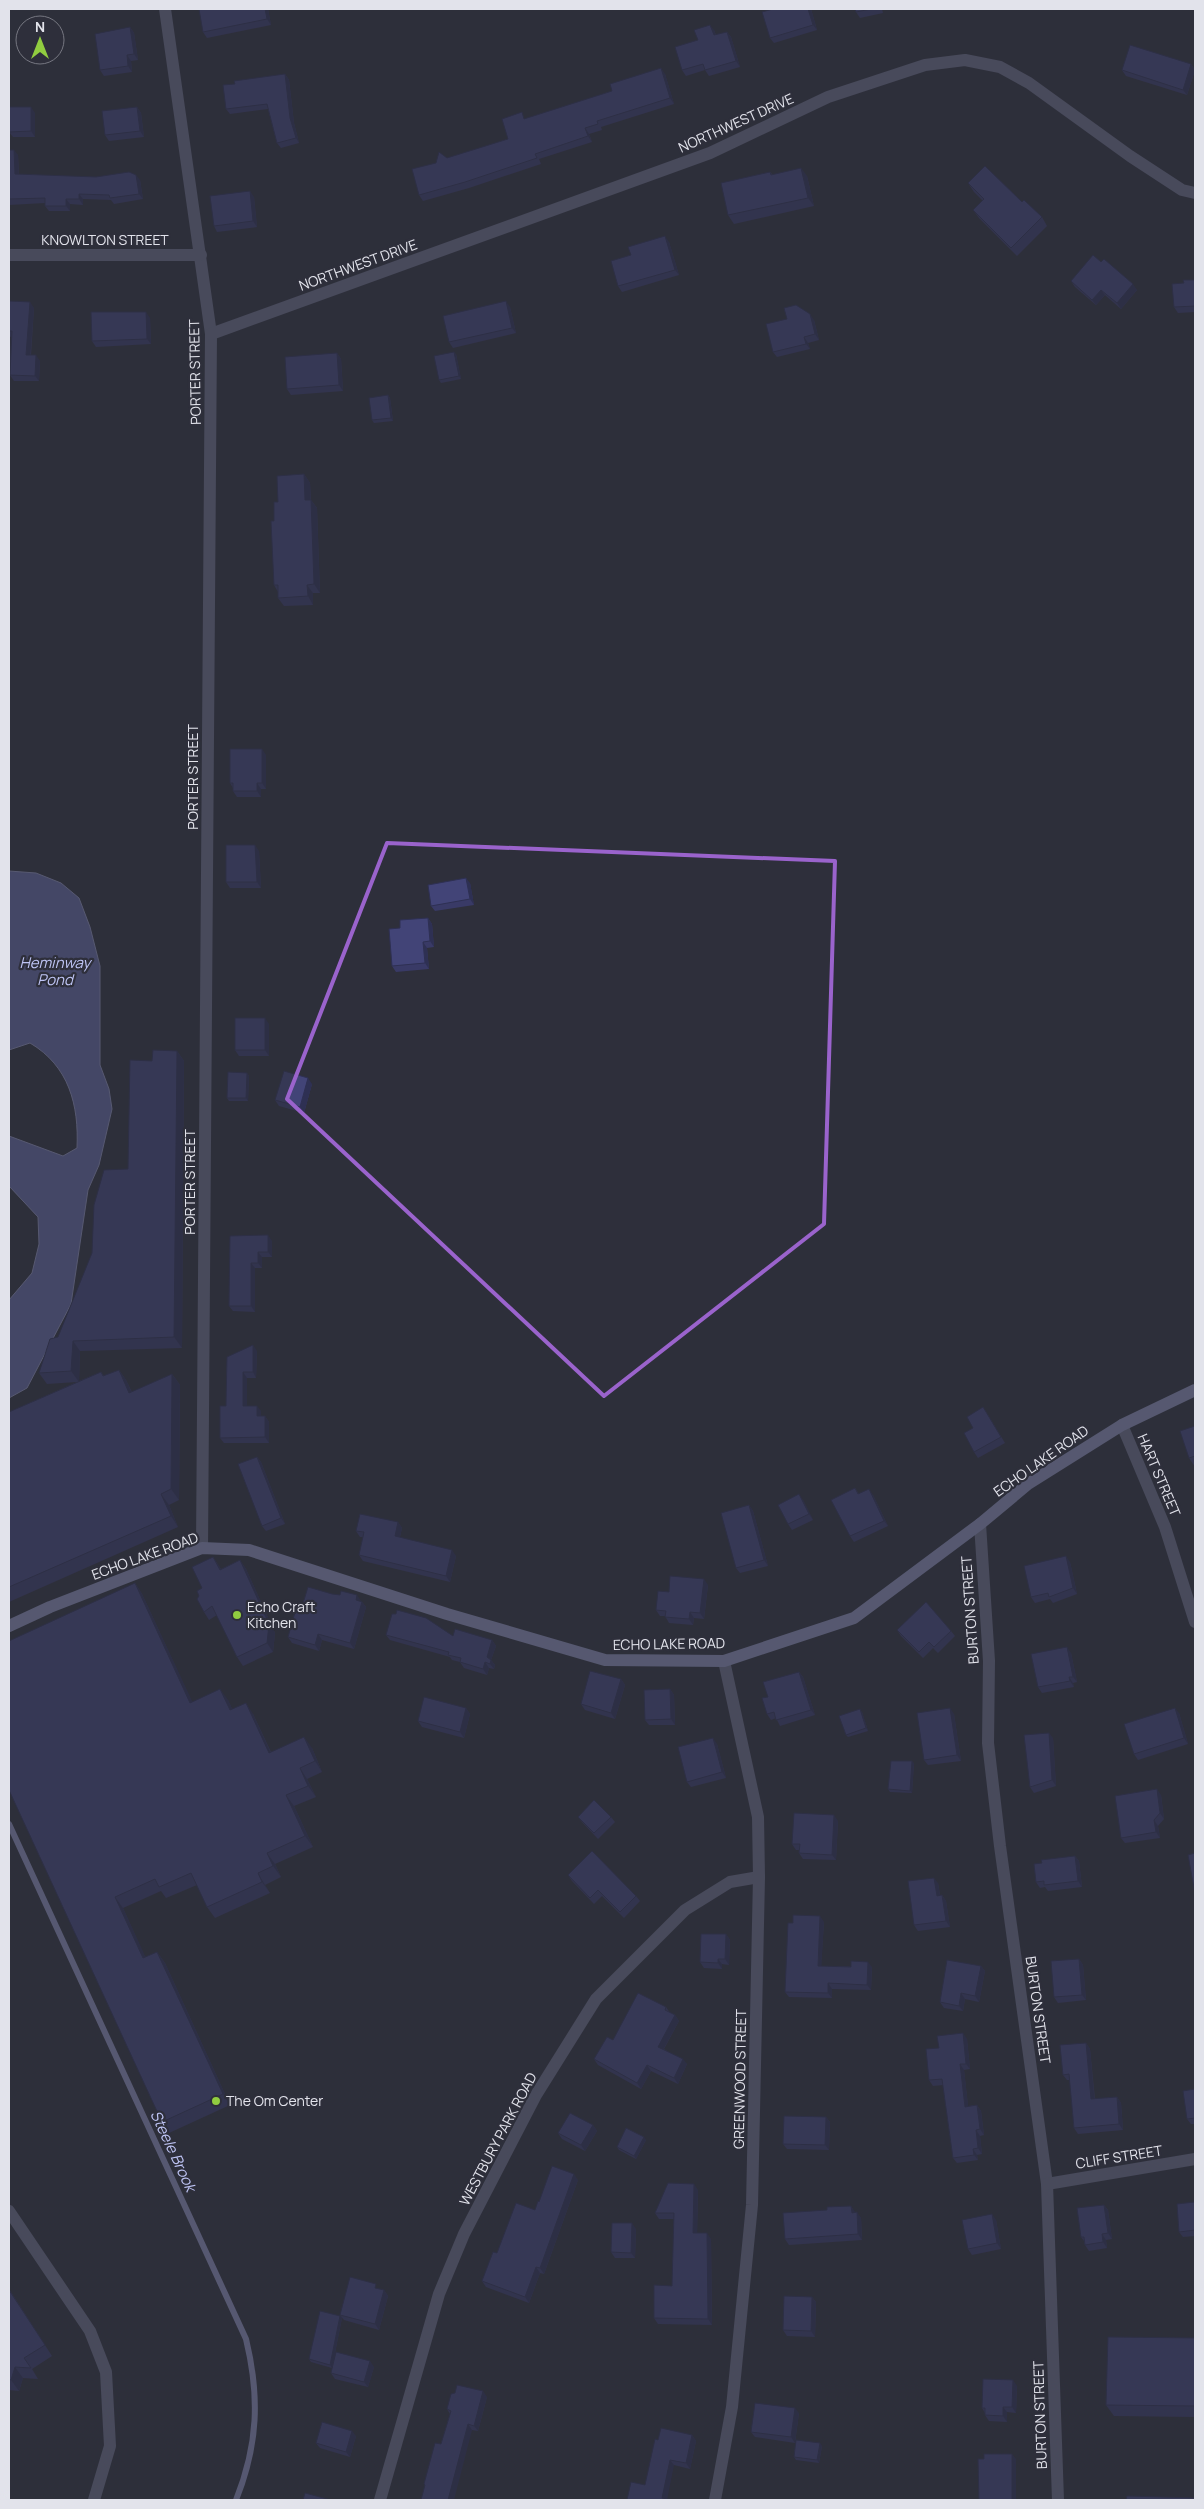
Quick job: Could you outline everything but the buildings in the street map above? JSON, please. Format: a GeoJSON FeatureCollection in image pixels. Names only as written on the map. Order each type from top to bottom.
{"type":"FeatureCollection","features":[{"type":"Feature","properties":{"kind":"main road","name":"ECHO LAKE ROAD"},"geometry":{"type":"LineString","coordinates":[[9,1626],[50,1607],[202,1548],[249,1550],[447,1614],[605,1660],[724,1661],[854,1618],[980,1524],[1028,1484],[1122,1425],[1195,1390]]}},
{"type":"Feature","properties":{"kind":"street","name":"PORTER STREET"},"geometry":{"type":"LineString","coordinates":[[165,9],[211,334],[202,1548]]}},
{"type":"Feature","properties":{"kind":"street","name":"NORTHWEST DRIVE"},"geometry":{"type":"LineString","coordinates":[[211,334],[710,153],[828,97],[925,65],[965,60],[1000,68],[1029,83],[1130,156],[1182,190],[1195,193]]}},
{"type":"Feature","properties":{"kind":"street","name":"KNOWLTON STREET"},"geometry":{"type":"LineString","coordinates":[[9,255],[201,255]]}},
{"type":"Feature","properties":{"kind":"street","name":"HART STREET"},"geometry":{"type":"LineString","coordinates":[[1122,1425],[1165,1528],[1195,1622]]}},
{"type":"Feature","properties":{"kind":"street","name":"BURTON STREET"},"geometry":{"type":"LineString","coordinates":[[980,1524],[989,1661],[988,1743],[1001,1856],[1047,2184],[1058,2500]]}},
{"type":"Feature","properties":{"kind":"street","name":"GREENWOOD STREET"},"geometry":{"type":"LineString","coordinates":[[716,2500],[732,2407],[752,2205],[759,1877],[758,1816],[724,1661]]}},
{"type":"Feature","properties":{"kind":"street","name":"WESTBURY PARK ROAD"},"geometry":{"type":"LineString","coordinates":[[380,2500],[439,2294],[464,2234],[536,2095],[596,1999],[684,1910],[730,1882],[759,1877]]}},
{"type":"Feature","properties":{"kind":"street","name":"CLIFF STREET"},"geometry":{"type":"LineString","coordinates":[[1047,2184],[1195,2160]]}},
{"type":"Feature","properties":{"kind":"street"},"geometry":{"type":"LineString","coordinates":[[9,2211],[90,2331],[106,2372],[110,2446],[94,2500]]}},
{"type":"Feature","properties":{"kind":"highlighted area"},"geometry":{"type":"Polygon","coordinates":[[[387,843],[835,861],[824,1224],[604,1396],[287,1099],[387,843]]]}},
{"type":"Feature","properties":{"kind":"water","name":"Heminway Pond"},"geometry":{"type":"Polygon","coordinates":[[[9,871],[36,873],[61,883],[79,898],[90,927],[100,966],[100,1065],[109,1089],[112,1109],[99,1165],[88,1190],[71,1304],[27,1388],[9,1398],[9,1300],[32,1273],[39,1244],[38,1217],[9,1186],[9,1136],[63,1156],[77,1148],[77,1132],[76,1117],[69,1088],[63,1075],[54,1063],[30,1043],[9,1050],[9,871]]]}},
{"type":"Feature","properties":{"kind":"waterway","name":"Steele Brook"},"geometry":{"type":"LineString","coordinates":[[9,1824],[246,2339],[255,2401],[253,2440],[249,2460],[236,2500]]}},
{"type":"Feature","properties":{"kind":"place","name":"Echo Craft Kitchen"},"geometry":{"type":"Point","coordinates":[237,1615]}},
{"type":"Feature","properties":{"kind":"place","name":"The Om Center"},"geometry":{"type":"Point","coordinates":[216,2101]}}]}
